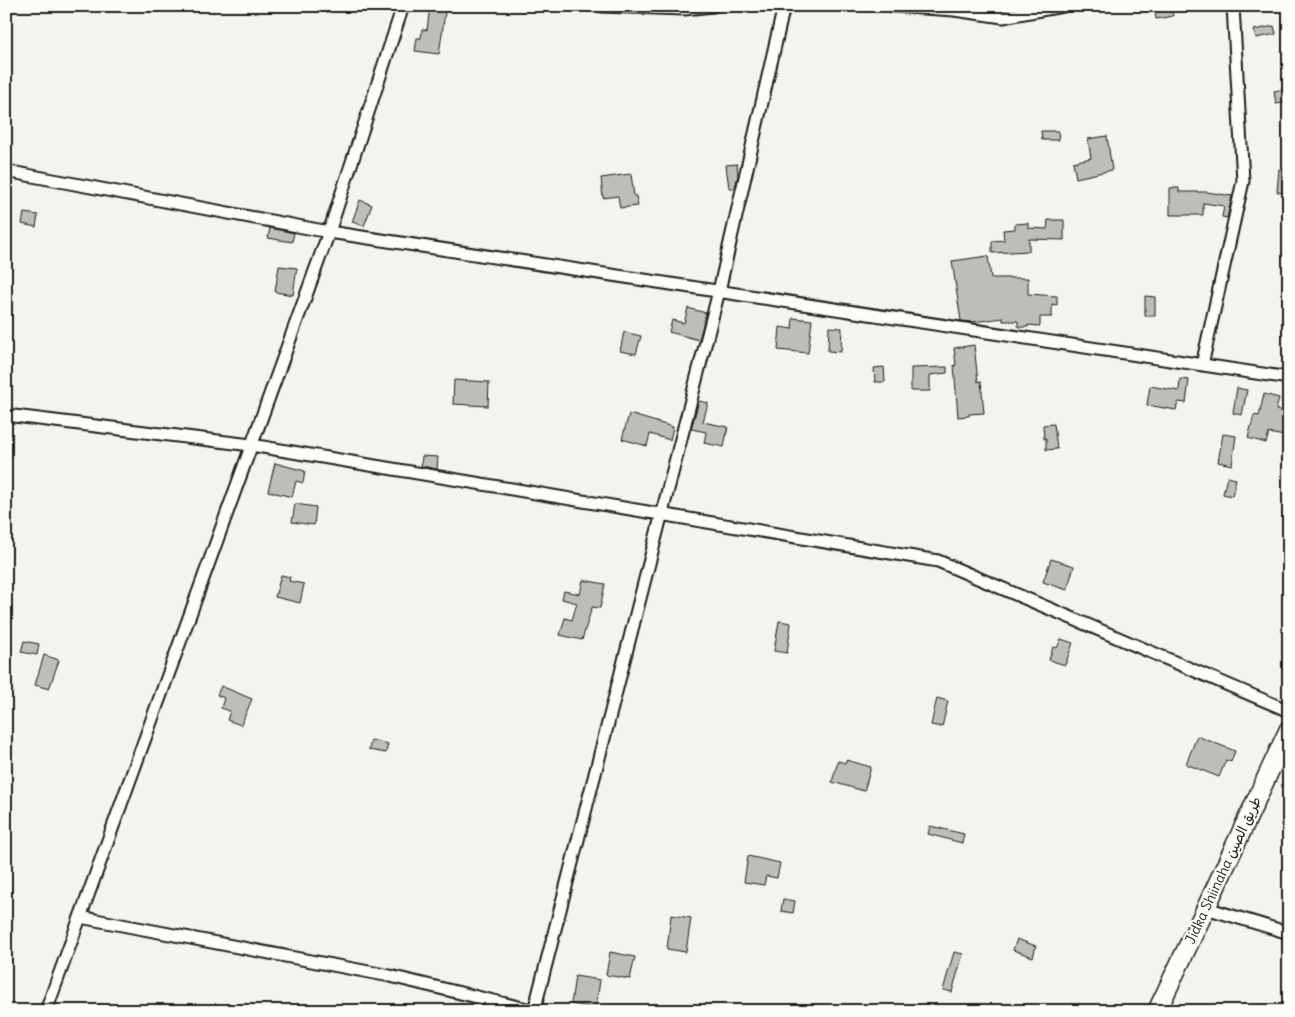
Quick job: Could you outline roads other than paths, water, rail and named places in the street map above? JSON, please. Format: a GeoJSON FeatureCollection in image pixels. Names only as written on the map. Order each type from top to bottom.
{"type":"FeatureCollection","features":[{"type":"Feature","properties":{"kind":"main road","name":"Jidka Shiinaha طريق الصين"},"geometry":{"type":"LineString","coordinates":[[1157,1011],[1289,729]]}},
{"type":"Feature","properties":{"kind":"street"},"geometry":{"type":"LineString","coordinates":[[46,1011],[328,232],[403,6]]}},
{"type":"Feature","properties":{"kind":"street"},"geometry":{"type":"LineString","coordinates":[[602,6],[684,9],[713,6]]}},
{"type":"Feature","properties":{"kind":"street"},"geometry":{"type":"LineString","coordinates":[[80,917],[390,976],[534,1011],[719,292],[784,6]]}},
{"type":"Feature","properties":{"kind":"street"},"geometry":{"type":"LineString","coordinates":[[893,6],[943,8],[1003,17],[1063,6]]}},
{"type":"Feature","properties":{"kind":"street"},"geometry":{"type":"LineString","coordinates":[[1202,364],[1243,181],[1233,6]]}},
{"type":"Feature","properties":{"kind":"street"},"geometry":{"type":"LineString","coordinates":[[6,171],[328,232],[1289,378]]}},
{"type":"Feature","properties":{"kind":"street"},"geometry":{"type":"LineString","coordinates":[[6,415],[251,445],[938,561],[1289,711]]}},
{"type":"Feature","properties":{"kind":"street"},"geometry":{"type":"LineString","coordinates":[[1206,908],[1289,933]]}}]}
